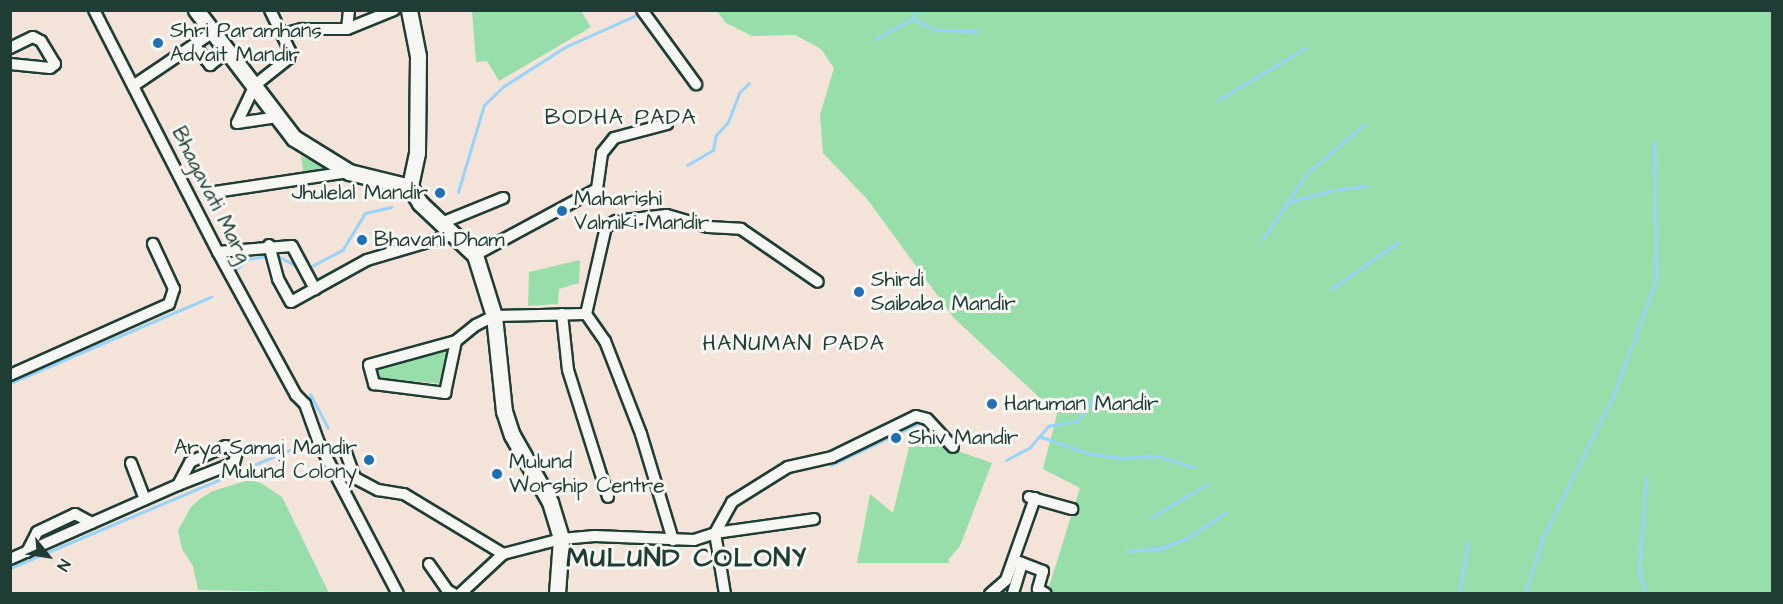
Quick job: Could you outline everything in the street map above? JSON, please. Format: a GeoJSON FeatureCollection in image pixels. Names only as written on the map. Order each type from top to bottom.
{"type":"FeatureCollection","features":[{"type":"Feature","properties":{"kind":"street","name":"Bhagavati Marg"},"geometry":{"type":"LineString","coordinates":[[94,10],[218,252],[297,395],[305,404],[319,443],[338,475],[398,594]]}},
{"type":"Feature","properties":{"kind":"street"},"geometry":{"type":"LineString","coordinates":[[196,10],[219,45],[255,85],[294,138],[349,172],[410,187]]}},
{"type":"Feature","properties":{"kind":"street"},"geometry":{"type":"LineString","coordinates":[[270,10],[290,51],[289,58],[255,85],[238,124],[278,117]]}},
{"type":"Feature","properties":{"kind":"street"},"geometry":{"type":"LineString","coordinates":[[347,29],[349,10]]}},
{"type":"Feature","properties":{"kind":"street"},"geometry":{"type":"LineString","coordinates":[[283,34],[302,29],[347,29],[394,10]]}},
{"type":"Feature","properties":{"kind":"street"},"geometry":{"type":"LineString","coordinates":[[409,10],[418,56],[417,153],[410,187],[420,203],[444,222],[476,255],[494,316],[504,411],[512,435],[550,502],[561,539],[557,594]]}},
{"type":"Feature","properties":{"kind":"street"},"geometry":{"type":"LineString","coordinates":[[642,10],[696,84]]}},
{"type":"Feature","properties":{"kind":"street"},"geometry":{"type":"LineString","coordinates":[[10,48],[33,37],[41,41],[55,64],[50,68],[10,64]]}},
{"type":"Feature","properties":{"kind":"street"},"geometry":{"type":"LineString","coordinates":[[194,45],[208,64],[219,45]]}},
{"type":"Feature","properties":{"kind":"street"},"geometry":{"type":"LineString","coordinates":[[133,86],[194,45],[219,45]]}},
{"type":"Feature","properties":{"kind":"street"},"geometry":{"type":"LineString","coordinates":[[476,255],[559,206],[594,191],[601,182],[602,153],[614,138],[667,124]]}},
{"type":"Feature","properties":{"kind":"street"},"geometry":{"type":"LineString","coordinates":[[215,192],[349,172]]}},
{"type":"Feature","properties":{"kind":"street"},"geometry":{"type":"LineString","coordinates":[[444,222],[503,198]]}},
{"type":"Feature","properties":{"kind":"street"},"geometry":{"type":"LineString","coordinates":[[673,540],[637,423],[605,340],[586,314],[606,227],[616,221],[668,215],[708,226],[741,229],[818,282]]}},
{"type":"Feature","properties":{"kind":"street"},"geometry":{"type":"LineString","coordinates":[[269,245],[278,279],[291,302],[367,260],[455,234]]}},
{"type":"Feature","properties":{"kind":"street"},"geometry":{"type":"LineString","coordinates":[[10,375],[169,304],[174,289],[153,244]]}},
{"type":"Feature","properties":{"kind":"street"},"geometry":{"type":"LineString","coordinates":[[218,252],[269,245],[292,246],[315,289]]}},
{"type":"Feature","properties":{"kind":"street"},"geometry":{"type":"LineString","coordinates":[[562,314],[568,370],[608,497]]}},
{"type":"Feature","properties":{"kind":"street"},"geometry":{"type":"LineString","coordinates":[[456,341],[445,393],[374,384],[369,365],[456,341],[494,316],[586,314]]}},
{"type":"Feature","properties":{"kind":"street"},"geometry":{"type":"LineString","coordinates":[[725,594],[715,533],[732,502],[788,467],[832,458],[916,416],[927,419],[953,447]]}},
{"type":"Feature","properties":{"kind":"street"},"geometry":{"type":"LineString","coordinates":[[10,559],[145,499],[234,463],[237,452],[226,446],[190,462],[178,485]]}},
{"type":"Feature","properties":{"kind":"street"},"geometry":{"type":"LineString","coordinates":[[346,453],[356,478]]}},
{"type":"Feature","properties":{"kind":"street"},"geometry":{"type":"LineString","coordinates":[[131,463],[145,499]]}},
{"type":"Feature","properties":{"kind":"street"},"geometry":{"type":"LineString","coordinates":[[338,475],[356,478],[378,490],[404,494],[503,554]]}},
{"type":"Feature","properties":{"kind":"street"},"geometry":{"type":"LineString","coordinates":[[995,591],[1013,593],[1032,497],[1072,509]]}},
{"type":"Feature","properties":{"kind":"street"},"geometry":{"type":"LineString","coordinates":[[460,594],[503,554],[561,539],[595,536],[694,540],[715,533],[814,519]]}},
{"type":"Feature","properties":{"kind":"street"},"geometry":{"type":"LineString","coordinates":[[995,591],[1018,562]]}},
{"type":"Feature","properties":{"kind":"street"},"geometry":{"type":"LineString","coordinates":[[1018,562],[1043,571],[1038,589],[1046,594]]}},
{"type":"Feature","properties":{"kind":"street"},"geometry":{"type":"LineString","coordinates":[[429,564],[447,590],[454,594]]}},
{"type":"Feature","properties":{"kind":"green space"},"geometry":{"type":"Polygon","coordinates":[[[472,11],[581,11],[591,27],[499,81],[487,61],[476,62],[472,11]]]}},
{"type":"Feature","properties":{"kind":"green space"},"geometry":{"type":"Polygon","coordinates":[[[717,11],[1772,11],[1772,593],[1047,593],[1080,488],[1043,469],[1057,414],[954,318],[867,199],[823,153],[820,115],[834,68],[821,49],[795,35],[752,36],[726,23],[717,11]]]}},
{"type":"Feature","properties":{"kind":"green space"},"geometry":{"type":"Polygon","coordinates":[[[301,156],[331,170],[304,176],[301,156]]]}},
{"type":"Feature","properties":{"kind":"green space"},"geometry":{"type":"Polygon","coordinates":[[[580,260],[579,283],[559,289],[558,304],[528,306],[529,272],[580,260]]]}},
{"type":"Feature","properties":{"kind":"green space"},"geometry":{"type":"Polygon","coordinates":[[[447,348],[445,384],[375,378],[374,367],[447,348]]]}},
{"type":"Feature","properties":{"kind":"green space"},"geometry":{"type":"Polygon","coordinates":[[[912,435],[992,463],[960,546],[948,560],[950,563],[857,563],[870,494],[893,513],[912,435]]]}},
{"type":"Feature","properties":{"kind":"green space"},"geometry":{"type":"Polygon","coordinates":[[[249,480],[261,483],[282,497],[329,593],[198,590],[193,566],[182,549],[178,530],[191,507],[201,498],[213,491],[249,480]]]}},
{"type":"Feature","properties":{"kind":"waterway"},"geometry":{"type":"LineString","coordinates":[[875,39],[912,19],[918,10]]}},
{"type":"Feature","properties":{"kind":"waterway"},"geometry":{"type":"LineString","coordinates":[[458,192],[484,105],[504,86],[565,47],[634,16]]}},
{"type":"Feature","properties":{"kind":"waterway"},"geometry":{"type":"LineString","coordinates":[[912,19],[937,30],[977,31]]}},
{"type":"Feature","properties":{"kind":"waterway"},"geometry":{"type":"LineString","coordinates":[[1218,100],[1305,48]]}},
{"type":"Feature","properties":{"kind":"waterway"},"geometry":{"type":"LineString","coordinates":[[687,165],[713,150],[716,135],[728,122],[739,93],[749,83]]}},
{"type":"Feature","properties":{"kind":"waterway"},"geometry":{"type":"LineString","coordinates":[[1263,239],[1307,173],[1363,125]]}},
{"type":"Feature","properties":{"kind":"waterway"},"geometry":{"type":"LineString","coordinates":[[1525,594],[1543,537],[1613,396],[1656,281],[1654,142]]}},
{"type":"Feature","properties":{"kind":"waterway"},"geometry":{"type":"LineString","coordinates":[[1285,203],[1334,190],[1368,186]]}},
{"type":"Feature","properties":{"kind":"waterway"},"geometry":{"type":"LineString","coordinates":[[308,268],[343,249],[365,213],[391,207]]}},
{"type":"Feature","properties":{"kind":"waterway"},"geometry":{"type":"LineString","coordinates":[[1331,289],[1398,242]]}},
{"type":"Feature","properties":{"kind":"waterway"},"geometry":{"type":"LineString","coordinates":[[235,270],[248,259],[270,255]]}},
{"type":"Feature","properties":{"kind":"waterway"},"geometry":{"type":"LineString","coordinates":[[276,255],[301,269]]}},
{"type":"Feature","properties":{"kind":"waterway"},"geometry":{"type":"LineString","coordinates":[[10,383],[211,297]]}},
{"type":"Feature","properties":{"kind":"waterway"},"geometry":{"type":"LineString","coordinates":[[1006,460],[1030,447],[1048,426],[1077,421],[1097,393]]}},
{"type":"Feature","properties":{"kind":"waterway"},"geometry":{"type":"LineString","coordinates":[[310,394],[328,428]]}},
{"type":"Feature","properties":{"kind":"waterway"},"geometry":{"type":"LineString","coordinates":[[831,465],[919,423]]}},
{"type":"Feature","properties":{"kind":"waterway"},"geometry":{"type":"LineString","coordinates":[[1041,437],[1091,454],[1118,458],[1157,456],[1193,467]]}},
{"type":"Feature","properties":{"kind":"waterway"},"geometry":{"type":"LineString","coordinates":[[10,568],[299,446]]}},
{"type":"Feature","properties":{"kind":"waterway"},"geometry":{"type":"LineString","coordinates":[[1646,477],[1639,571],[1646,594]]}},
{"type":"Feature","properties":{"kind":"waterway"},"geometry":{"type":"LineString","coordinates":[[1150,518],[1207,484]]}},
{"type":"Feature","properties":{"kind":"waterway"},"geometry":{"type":"LineString","coordinates":[[1127,551],[1158,549],[1186,539],[1226,512]]}},
{"type":"Feature","properties":{"kind":"waterway"},"geometry":{"type":"LineString","coordinates":[[1459,594],[1468,543]]}},
{"type":"Feature","properties":{"kind":"place","name":"Shri Paramhans Advait Mandir"},"geometry":{"type":"Point","coordinates":[158,43]}},
{"type":"Feature","properties":{"kind":"place","name":"Jhulelal Mandir"},"geometry":{"type":"Point","coordinates":[440,193]}},
{"type":"Feature","properties":{"kind":"place","name":"Maharishi Valmiki Mandir"},"geometry":{"type":"Point","coordinates":[562,211]}},
{"type":"Feature","properties":{"kind":"place","name":"Bhavani Dham"},"geometry":{"type":"Point","coordinates":[362,240]}},
{"type":"Feature","properties":{"kind":"place","name":"Shirdi Saibaba Mandir"},"geometry":{"type":"Point","coordinates":[859,292]}},
{"type":"Feature","properties":{"kind":"place","name":"Hanuman Mandir"},"geometry":{"type":"Point","coordinates":[992,404]}},
{"type":"Feature","properties":{"kind":"place","name":"Shiv Mandir"},"geometry":{"type":"Point","coordinates":[896,438]}},
{"type":"Feature","properties":{"kind":"place","name":"Arya Samaj Mandir Mulund Colony"},"geometry":{"type":"Point","coordinates":[369,460]}},
{"type":"Feature","properties":{"kind":"place","name":"Mulund Worship Centre"},"geometry":{"type":"Point","coordinates":[497,474]}},
{"type":"Feature","properties":{"kind":"district","name":"BODHA PADA"},"geometry":{"type":"Point","coordinates":[621,118]}},
{"type":"Feature","properties":{"kind":"district","name":"HANUMAN PADA"},"geometry":{"type":"Point","coordinates":[794,344]}},
{"type":"Feature","properties":{"kind":"district","name":"MULUND COLONY"},"geometry":{"type":"Point","coordinates":[687,559]}}]}
